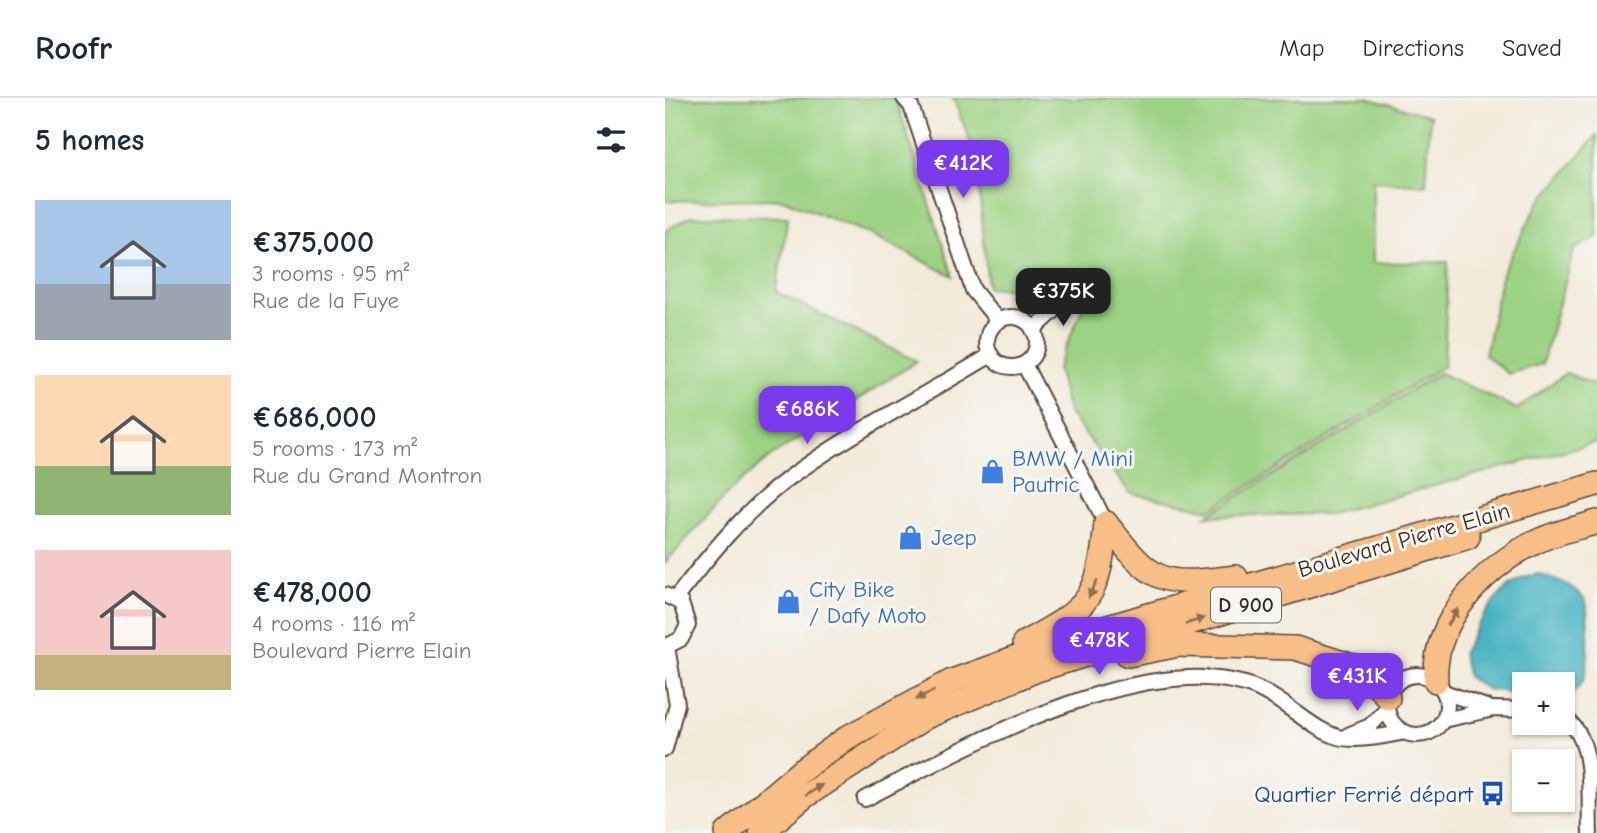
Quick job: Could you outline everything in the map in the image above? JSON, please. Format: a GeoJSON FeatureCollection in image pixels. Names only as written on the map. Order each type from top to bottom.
{"type":"FeatureCollection","features":[{"type":"Feature","properties":{"kind":"main road","name":"Boulevard Pierre Elain"},"geometry":{"type":"LineString","coordinates":[[727,833],[802,770],[848,737],[952,681],[1077,636],[1597,484]]}},
{"type":"Feature","properties":{"kind":"main road","name":"Boulevard Pierre Elain"},"geometry":{"type":"LineString","coordinates":[[761,833],[804,797],[926,717],[1037,670],[1597,498]]}},
{"type":"Feature","properties":{"kind":"main road"},"geometry":{"type":"LineString","coordinates":[[1440,687],[1435,662],[1441,638],[1451,619],[1479,585],[1504,563],[1540,541],[1597,522]]}},
{"type":"Feature","properties":{"kind":"main road"},"geometry":{"type":"LineString","coordinates":[[1106,523],[1138,564],[1164,580],[1195,582],[1302,570]]}},
{"type":"Feature","properties":{"kind":"main road"},"geometry":{"type":"LineString","coordinates":[[952,681],[1062,622],[1085,604],[1102,568],[1106,523]]}},
{"type":"Feature","properties":{"kind":"main road"},"geometry":{"type":"LineString","coordinates":[[903,732],[1123,656],[1179,645],[1295,648],[1356,667],[1371,677],[1388,703]]}},
{"type":"Feature","properties":{"kind":"street"},"geometry":{"type":"LineString","coordinates":[[904,98],[911,107],[943,194],[974,290],[998,321]]}},
{"type":"Feature","properties":{"kind":"street"},"geometry":{"type":"LineString","coordinates":[[1033,330],[1069,298]]}},
{"type":"Feature","properties":{"kind":"street"},"geometry":{"type":"LineString","coordinates":[[1013,317],[1028,323],[1033,330],[1036,345],[1030,359],[1024,363],[1009,366],[991,355],[987,340],[998,321],[1013,317]]}},
{"type":"Feature","properties":{"kind":"street"},"geometry":{"type":"LineString","coordinates":[[665,750],[677,704],[666,647],[681,639],[688,625],[685,610],[670,597],[713,549],[790,478],[991,355]]}},
{"type":"Feature","properties":{"kind":"street"},"geometry":{"type":"LineString","coordinates":[[1024,363],[1106,523]]}},
{"type":"Feature","properties":{"kind":"street"},"geometry":{"type":"LineString","coordinates":[[1341,738],[1370,726],[1388,703],[1396,683],[1411,676],[1494,709]]}},
{"type":"Feature","properties":{"kind":"street"},"geometry":{"type":"LineString","coordinates":[[865,799],[1000,730],[1116,690],[1182,679],[1243,683],[1269,692],[1323,731],[1341,738],[1376,738],[1405,732],[1422,735],[1431,732],[1443,720],[1447,711],[1440,687]]}},
{"type":"Feature","properties":{"kind":"street"},"geometry":{"type":"LineString","coordinates":[[1388,703],[1393,723],[1405,732]]}},
{"type":"Feature","properties":{"kind":"street"},"geometry":{"type":"LineString","coordinates":[[1443,720],[1494,709],[1512,710]]}},
{"type":"Feature","properties":{"kind":"street"},"geometry":{"type":"LineString","coordinates":[[1575,728],[1580,732],[1585,748],[1590,833]]}},
{"type":"Feature","properties":{"kind":"green space"},"geometry":{"type":"Polygon","coordinates":[[[665,98],[893,98],[897,102],[953,276],[872,235],[782,199],[665,201],[665,98]]]}},
{"type":"Feature","properties":{"kind":"green space"},"geometry":{"type":"Polygon","coordinates":[[[953,98],[1367,98],[1430,116],[1426,185],[1373,181],[1373,263],[1448,262],[1444,366],[1210,510],[1130,493],[1068,412],[1057,368],[1091,288],[988,288],[976,156],[953,98]]]}},
{"type":"Feature","properties":{"kind":"green space"},"geometry":{"type":"Polygon","coordinates":[[[1597,135],[1597,237],[1574,250],[1542,364],[1508,374],[1485,355],[1502,273],[1538,204],[1597,135]]]}},
{"type":"Feature","properties":{"kind":"green space"},"geometry":{"type":"Polygon","coordinates":[[[691,216],[788,217],[776,292],[917,361],[770,457],[729,492],[665,563],[665,231],[691,216]]]}},
{"type":"Feature","properties":{"kind":"green space"},"geometry":{"type":"Polygon","coordinates":[[[1440,373],[1517,409],[1566,373],[1597,386],[1597,442],[1330,514],[1206,516],[1440,373]]]}},
{"type":"Feature","properties":{"kind":"water"},"geometry":{"type":"Polygon","coordinates":[[[1538,574],[1560,582],[1579,593],[1587,605],[1588,659],[1586,673],[1575,691],[1575,672],[1512,672],[1512,692],[1487,689],[1468,677],[1462,654],[1492,604],[1512,585],[1538,574]]]}},
{"type":"Feature","properties":{"kind":"place","name":"BMW / Mini Pautric"},"geometry":{"type":"Point","coordinates":[992,471]}},
{"type":"Feature","properties":{"kind":"place","name":"Jeep"},"geometry":{"type":"Point","coordinates":[911,537]}},
{"type":"Feature","properties":{"kind":"place","name":"City Bike / Dafy Moto"},"geometry":{"type":"Point","coordinates":[789,602]}},
{"type":"Feature","properties":{"kind":"place","name":"Quartier Ferrié départ"},"geometry":{"type":"Point","coordinates":[1493,794]}}]}
